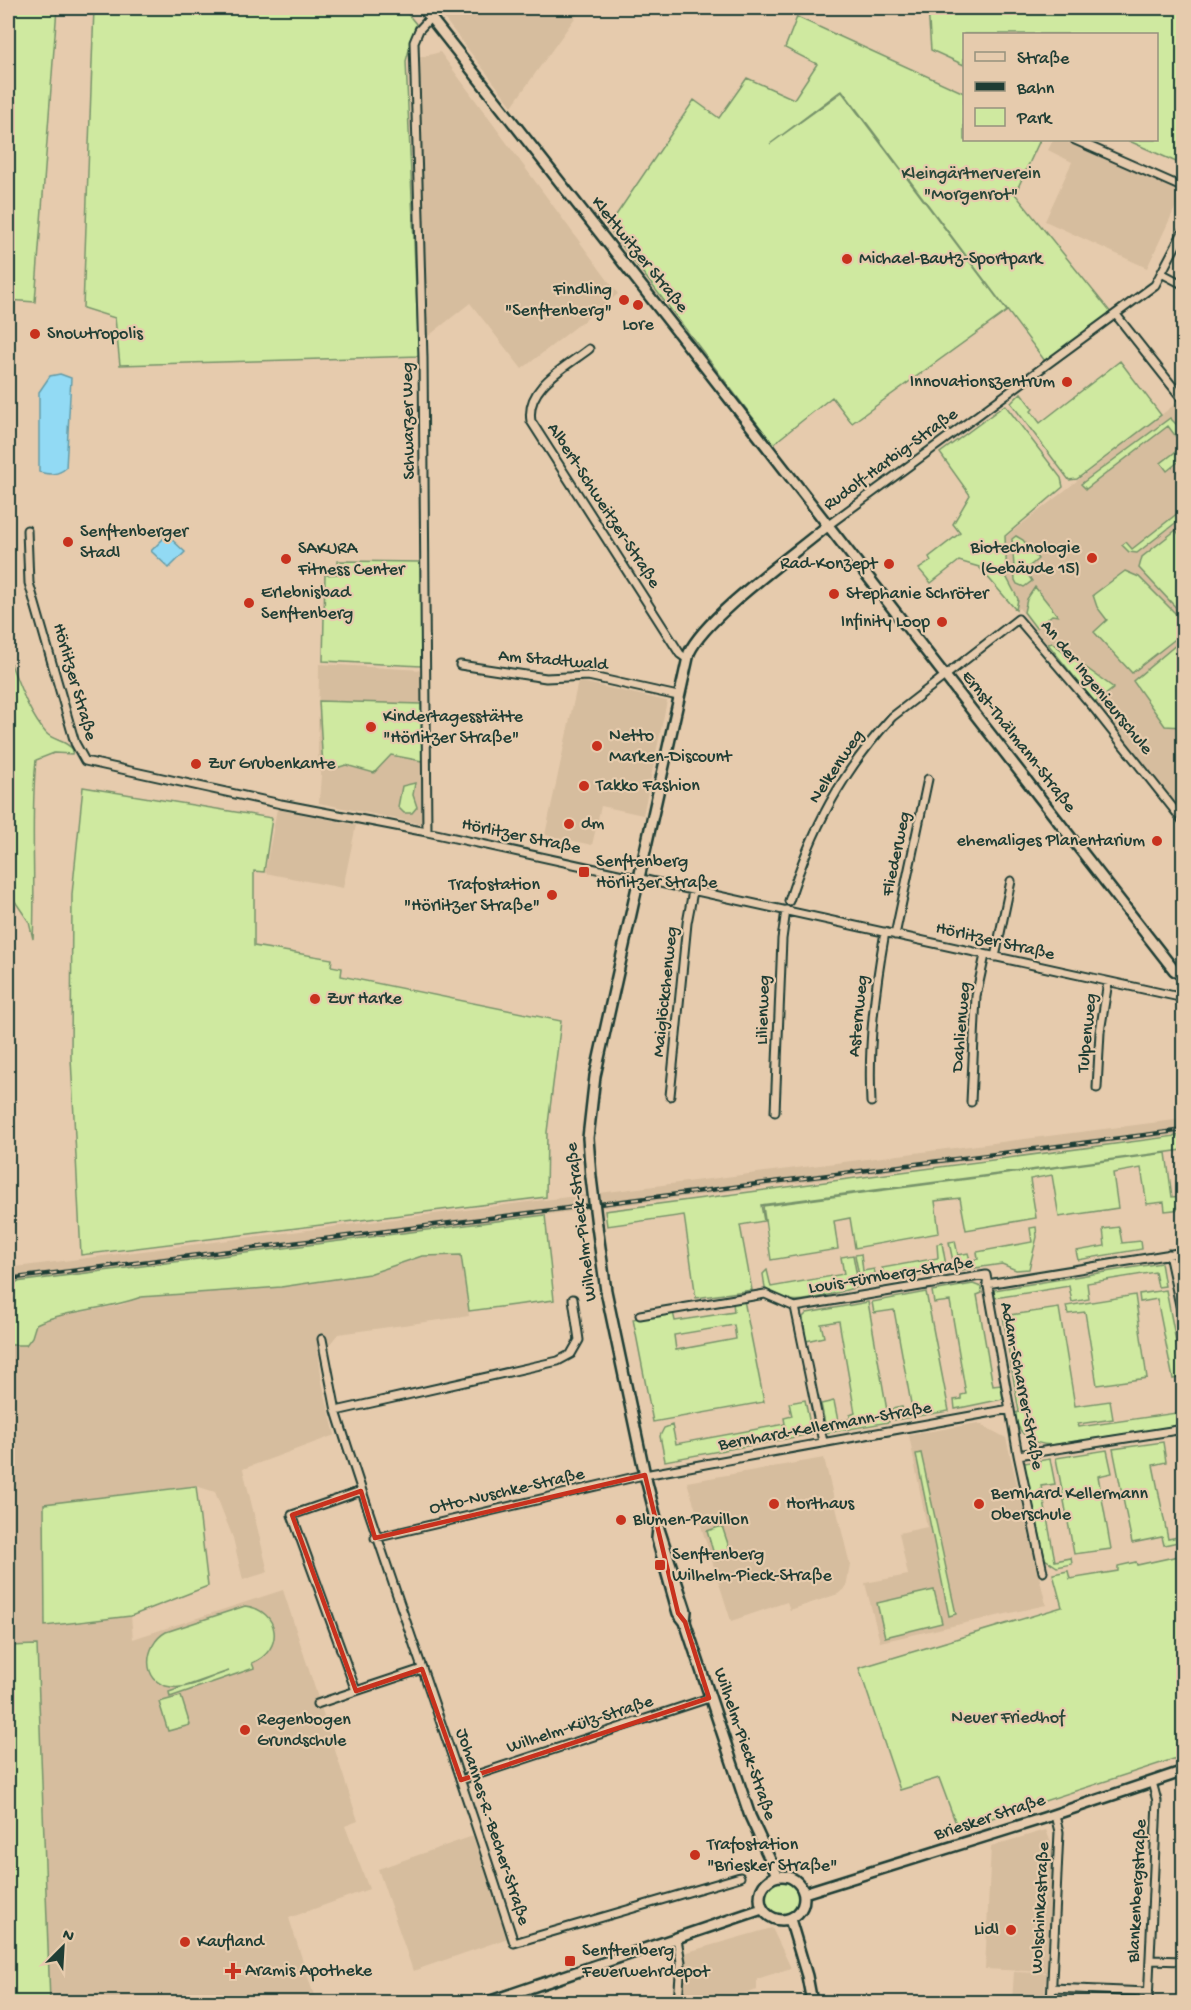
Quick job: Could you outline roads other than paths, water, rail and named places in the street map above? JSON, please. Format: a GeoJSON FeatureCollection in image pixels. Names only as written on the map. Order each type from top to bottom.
{"type":"FeatureCollection","features":[{"type":"Feature","properties":{"kind":"main road","name":"Klettwitzer Straße"},"geometry":{"type":"LineString","coordinates":[[423,8],[679,331],[827,526]]}},
{"type":"Feature","properties":{"kind":"main road","name":"Wilhelm-Pieck-Straße"},"geometry":{"type":"LineString","coordinates":[[777,1875],[750,1816],[685,1622],[686,1611],[658,1526],[606,1291],[588,1138],[593,1086],[687,659],[699,636],[827,526]]}},
{"type":"Feature","properties":{"kind":"main road","name":"Ernst-Thälmann-Straße"},"geometry":{"type":"LineString","coordinates":[[827,526],[1154,945],[1184,977]]}},
{"type":"Feature","properties":{"kind":"main road","name":"Briesker Straße"},"geometry":{"type":"LineString","coordinates":[[804,1893],[1055,1815],[1184,1771]]}},
{"type":"Feature","properties":{"kind":"main road"},"geometry":{"type":"LineString","coordinates":[[777,1875],[795,1880],[804,1893],[801,1909],[790,1919],[776,1920],[762,1909],[761,1891],[770,1878],[777,1875]]}},
{"type":"Feature","properties":{"kind":"main road"},"geometry":{"type":"LineString","coordinates":[[488,2002],[762,1909]]}},
{"type":"Feature","properties":{"kind":"main road"},"geometry":{"type":"LineString","coordinates":[[790,1919],[807,1976],[812,2002]]}},
{"type":"Feature","properties":{"kind":"street","name":"Schwarzer Weg"},"geometry":{"type":"LineString","coordinates":[[427,832],[423,358],[414,42],[418,30],[430,17]]}},
{"type":"Feature","properties":{"kind":"street"},"geometry":{"type":"LineString","coordinates":[[1077,141],[1184,188]]}},
{"type":"Feature","properties":{"kind":"street","name":"Rudolf-Harbig-Straße"},"geometry":{"type":"LineString","coordinates":[[827,526],[1117,316],[1155,285],[1163,274],[1184,230]]}},
{"type":"Feature","properties":{"kind":"street"},"geometry":{"type":"LineString","coordinates":[[1163,274],[1184,285]]}},
{"type":"Feature","properties":{"kind":"street"},"geometry":{"type":"LineString","coordinates":[[1117,316],[1184,401]]}},
{"type":"Feature","properties":{"kind":"street","name":"Albert-Schweitzer-Straße"},"geometry":{"type":"LineString","coordinates":[[589,349],[540,388],[529,410],[531,421],[680,654],[687,659]]}},
{"type":"Feature","properties":{"kind":"street","name":"Hörlitzer Straße"},"geometry":{"type":"LineString","coordinates":[[27,530],[29,583],[75,743],[85,761],[271,802],[427,832],[1184,998]]}},
{"type":"Feature","properties":{"kind":"street","name":"An der Ingenieurschule"},"geometry":{"type":"LineString","coordinates":[[945,675],[1018,619],[1093,707],[1184,822]]}},
{"type":"Feature","properties":{"kind":"street","name":"Am Stadtwald"},"geometry":{"type":"LineString","coordinates":[[460,664],[546,678],[588,676],[678,696]]}},
{"type":"Feature","properties":{"kind":"street","name":"Nelkenweg"},"geometry":{"type":"LineString","coordinates":[[789,901],[803,858],[835,791],[892,717],[945,675]]}},
{"type":"Feature","properties":{"kind":"street","name":"Fliederweg"},"geometry":{"type":"LineString","coordinates":[[895,935],[928,779]]}},
{"type":"Feature","properties":{"kind":"street"},"geometry":{"type":"LineString","coordinates":[[995,957],[1011,881]]}},
{"type":"Feature","properties":{"kind":"street","name":"Maiglöckchenweg"},"geometry":{"type":"LineString","coordinates":[[670,1096],[687,923],[693,891]]}},
{"type":"Feature","properties":{"kind":"street","name":"Lilienweg"},"geometry":{"type":"LineString","coordinates":[[775,1112],[782,939],[786,910]]}},
{"type":"Feature","properties":{"kind":"street","name":"Asternweg"},"geometry":{"type":"LineString","coordinates":[[871,1102],[869,1062],[875,992],[885,932]]}},
{"type":"Feature","properties":{"kind":"street","name":"Dahlienweg"},"geometry":{"type":"LineString","coordinates":[[971,1102],[976,996],[985,955]]}},
{"type":"Feature","properties":{"kind":"street","name":"Tulpenweg"},"geometry":{"type":"LineString","coordinates":[[1097,1088],[1100,1032],[1108,982]]}},
{"type":"Feature","properties":{"kind":"street"},"geometry":{"type":"LineString","coordinates":[[987,1284],[1184,1252]]}},
{"type":"Feature","properties":{"kind":"street"},"geometry":{"type":"LineString","coordinates":[[1169,1254],[1184,1324]]}},
{"type":"Feature","properties":{"kind":"street","name":"Adam-Scharrer-Straße"},"geometry":{"type":"LineString","coordinates":[[986,1275],[1018,1455],[1043,1572]]}},
{"type":"Feature","properties":{"kind":"street","name":"Louis-Fürnberg-Straße"},"geometry":{"type":"LineString","coordinates":[[823,1442],[795,1307],[986,1275]]}},
{"type":"Feature","properties":{"kind":"street"},"geometry":{"type":"LineString","coordinates":[[640,1315],[765,1294],[795,1307]]}},
{"type":"Feature","properties":{"kind":"street"},"geometry":{"type":"LineString","coordinates":[[336,1411],[558,1361],[571,1354],[579,1340],[573,1299]]}},
{"type":"Feature","properties":{"kind":"street","name":"Johannes-R.-Becher-Straße"},"geometry":{"type":"LineString","coordinates":[[322,1339],[336,1411],[375,1538],[461,1780],[514,1943],[740,1877]]}},
{"type":"Feature","properties":{"kind":"street","name":"Bernhard-Kellermann-Straße"},"geometry":{"type":"LineString","coordinates":[[645,1475],[1010,1409]]}},
{"type":"Feature","properties":{"kind":"street"},"geometry":{"type":"LineString","coordinates":[[1018,1455],[1184,1429]]}},
{"type":"Feature","properties":{"kind":"street","name":"Otto-Nuschke-Straße"},"geometry":{"type":"LineString","coordinates":[[375,1538],[645,1475]]}},
{"type":"Feature","properties":{"kind":"street"},"geometry":{"type":"LineString","coordinates":[[356,1691],[292,1515],[361,1491]]}},
{"type":"Feature","properties":{"kind":"street"},"geometry":{"type":"LineString","coordinates":[[317,1704],[422,1669]]}},
{"type":"Feature","properties":{"kind":"street","name":"Wilhelm-Külz-Straße"},"geometry":{"type":"LineString","coordinates":[[461,1780],[710,1698]]}},
{"type":"Feature","properties":{"kind":"street","name":"Blankenbergstraße"},"geometry":{"type":"LineString","coordinates":[[1148,2002],[1157,1801],[1152,1782]]}},
{"type":"Feature","properties":{"kind":"street","name":"Wolschinkastraße"},"geometry":{"type":"LineString","coordinates":[[1051,2002],[1059,1832],[1055,1815]]}},
{"type":"Feature","properties":{"kind":"street"},"geometry":{"type":"LineString","coordinates":[[677,1939],[681,1962],[678,2002]]}},
{"type":"Feature","properties":{"kind":"street"},"geometry":{"type":"LineString","coordinates":[[1150,1960],[1184,1961]]}},
{"type":"Feature","properties":{"kind":"street"},"geometry":{"type":"LineString","coordinates":[[1052,1988],[1148,1992]]}},
{"type":"Feature","properties":{"kind":"water"},"geometry":{"type":"Polygon","coordinates":[[[60,374],[71,378],[66,468],[54,474],[47,474],[39,472],[39,392],[50,376],[60,374]]]}},
{"type":"Feature","properties":{"kind":"water"},"geometry":{"type":"Polygon","coordinates":[[[167,535],[185,552],[169,568],[151,551],[167,535]]]}},
{"type":"Feature","properties":{"kind":"railway"},"geometry":{"type":"LineString","coordinates":[[8,1279],[1184,1130]]}},
{"type":"Feature","properties":{"kind":"place","name":"Michael-Bautz-Sportpark"},"geometry":{"type":"Point","coordinates":[847,259]}},
{"type":"Feature","properties":{"kind":"place","name":"Findling \"Senftenberg\""},"geometry":{"type":"Point","coordinates":[624,300]}},
{"type":"Feature","properties":{"kind":"place","name":"Lore"},"geometry":{"type":"Point","coordinates":[638,305]}},
{"type":"Feature","properties":{"kind":"place","name":"Snowtropolis"},"geometry":{"type":"Point","coordinates":[35,334]}},
{"type":"Feature","properties":{"kind":"place","name":"Innovationszentrum"},"geometry":{"type":"Point","coordinates":[1067,382]}},
{"type":"Feature","properties":{"kind":"place","name":"Senftenberger Stadl"},"geometry":{"type":"Point","coordinates":[68,542]}},
{"type":"Feature","properties":{"kind":"place","name":"Biotechnologie (Gebäude 15)"},"geometry":{"type":"Point","coordinates":[1092,558]}},
{"type":"Feature","properties":{"kind":"place","name":"SAKURA Fitness Center"},"geometry":{"type":"Point","coordinates":[286,559]}},
{"type":"Feature","properties":{"kind":"place","name":"Rad-Konzept"},"geometry":{"type":"Point","coordinates":[889,564]}},
{"type":"Feature","properties":{"kind":"place","name":"Stephanie Schröter"},"geometry":{"type":"Point","coordinates":[834,594]}},
{"type":"Feature","properties":{"kind":"place","name":"Erlebnisbad Senftenberg"},"geometry":{"type":"Point","coordinates":[249,603]}},
{"type":"Feature","properties":{"kind":"place","name":"Infinity Loop"},"geometry":{"type":"Point","coordinates":[942,622]}},
{"type":"Feature","properties":{"kind":"place","name":"Kindertagesstätte \"Hörlitzer Straße\""},"geometry":{"type":"Point","coordinates":[371,727]}},
{"type":"Feature","properties":{"kind":"place","name":"Netto Marken-Discount"},"geometry":{"type":"Point","coordinates":[597,746]}},
{"type":"Feature","properties":{"kind":"place","name":"Zur Grubenkante"},"geometry":{"type":"Point","coordinates":[196,764]}},
{"type":"Feature","properties":{"kind":"place","name":"Takko Fashion"},"geometry":{"type":"Point","coordinates":[584,786]}},
{"type":"Feature","properties":{"kind":"place","name":"dm"},"geometry":{"type":"Point","coordinates":[569,824]}},
{"type":"Feature","properties":{"kind":"place","name":"ehemaliges Planentarium"},"geometry":{"type":"Point","coordinates":[1157,841]}},
{"type":"Feature","properties":{"kind":"place","name":"Senftenberg Hörlitzer Straße"},"geometry":{"type":"Point","coordinates":[584,872]}},
{"type":"Feature","properties":{"kind":"place","name":"Trafostation \"Hörlitzer Straße\""},"geometry":{"type":"Point","coordinates":[552,895]}},
{"type":"Feature","properties":{"kind":"place","name":"Zur Harke"},"geometry":{"type":"Point","coordinates":[315,999]}},
{"type":"Feature","properties":{"kind":"place","name":"Horthaus"},"geometry":{"type":"Point","coordinates":[774,1504]}},
{"type":"Feature","properties":{"kind":"place","name":"Bernhard Kellermann Oberschule"},"geometry":{"type":"Point","coordinates":[979,1504]}},
{"type":"Feature","properties":{"kind":"place","name":"Blumen-Pavillon"},"geometry":{"type":"Point","coordinates":[621,1520]}},
{"type":"Feature","properties":{"kind":"place","name":"Senftenberg Wilhelm-Pieck-Straße"},"geometry":{"type":"Point","coordinates":[660,1565]}},
{"type":"Feature","properties":{"kind":"place","name":"Regenbogen Grundschule"},"geometry":{"type":"Point","coordinates":[245,1730]}},
{"type":"Feature","properties":{"kind":"place","name":"Trafostation \"Briesker Straße\""},"geometry":{"type":"Point","coordinates":[695,1855]}},
{"type":"Feature","properties":{"kind":"place","name":"Lidl"},"geometry":{"type":"Point","coordinates":[1011,1930]}},
{"type":"Feature","properties":{"kind":"place","name":"Kaufland"},"geometry":{"type":"Point","coordinates":[185,1942]}},
{"type":"Feature","properties":{"kind":"place","name":"Senftenberg Feuerwehrdepot"},"geometry":{"type":"Point","coordinates":[570,1961]}},
{"type":"Feature","properties":{"kind":"place","name":"Aramis Apotheke"},"geometry":{"type":"Point","coordinates":[233,1971]}},
{"type":"Feature","properties":{"kind":"park label","name":"Kleingärtnerverein \"Morgenrot\""},"geometry":{"type":"Point","coordinates":[971,184]}},
{"type":"Feature","properties":{"kind":"park label","name":"Neuer Friedhof"},"geometry":{"type":"Point","coordinates":[1008,1718]}}]}
